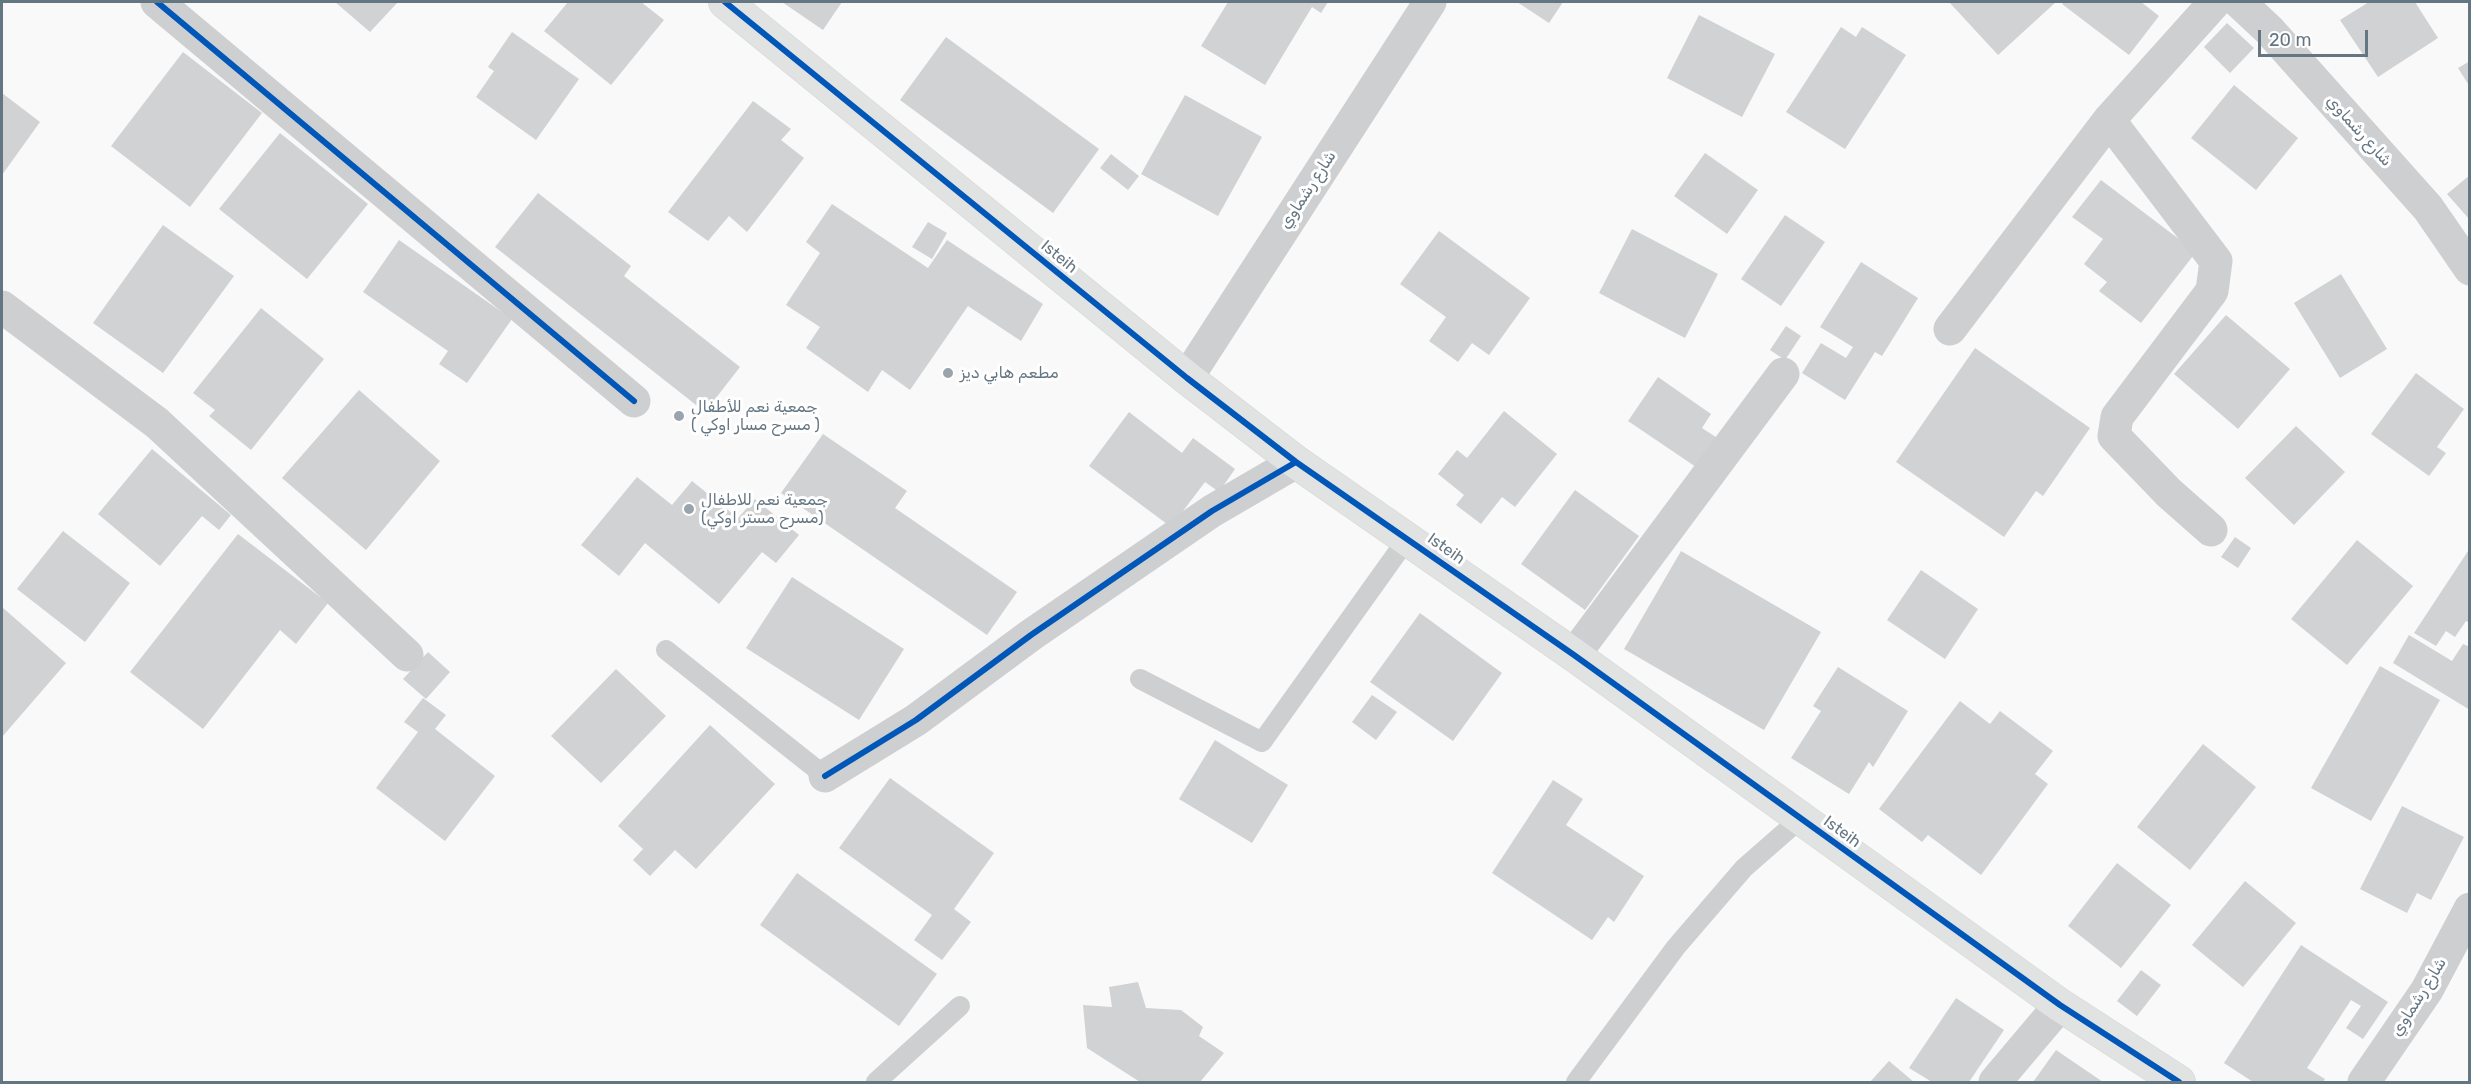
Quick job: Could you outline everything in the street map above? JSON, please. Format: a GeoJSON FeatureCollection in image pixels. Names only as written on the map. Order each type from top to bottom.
{"type":"FeatureCollection","features":[{"type":"Feature","properties":{"kind":"street"},"geometry":{"type":"LineString","coordinates":[[158,2],[634,401]]}},
{"type":"Feature","properties":{"kind":"street","name":"Isteih"},"geometry":{"type":"LineString","coordinates":[[726,2],[1187,378],[1296,462],[1574,655],[2060,1005],[2179,1083]]}},
{"type":"Feature","properties":{"kind":"street","name":"شارع رشماوي"},"geometry":{"type":"LineString","coordinates":[[1187,378],[1430,2]]}},
{"type":"Feature","properties":{"kind":"street"},"geometry":{"type":"LineString","coordinates":[[1950,328],[2109,120],[2214,2]]}},
{"type":"Feature","properties":{"kind":"street","name":"شارع رشماوي"},"geometry":{"type":"LineString","coordinates":[[2239,2],[2270,30],[2428,208],[2469,269]]}},
{"type":"Feature","properties":{"kind":"street"},"geometry":{"type":"LineString","coordinates":[[2109,120],[2216,261],[2212,291],[2117,417],[2114,436],[2169,493],[2211,530]]}},
{"type":"Feature","properties":{"kind":"street"},"geometry":{"type":"LineString","coordinates":[[2,307],[157,423],[407,655]]}},
{"type":"Feature","properties":{"kind":"street"},"geometry":{"type":"LineString","coordinates":[[1574,655],[1783,374]]}},
{"type":"Feature","properties":{"kind":"street"},"geometry":{"type":"LineString","coordinates":[[825,776],[916,720],[1031,635],[1212,511],[1296,462]]}},
{"type":"Feature","properties":{"kind":"street","name":"شارع رشماوي"},"geometry":{"type":"LineString","coordinates":[[2364,1083],[2427,990],[2469,909]]}},
{"type":"Feature","properties":{"kind":"street"},"geometry":{"type":"LineString","coordinates":[[1995,1083],[2060,1005]]}},
{"type":"Feature","properties":{"kind":"lane"},"geometry":{"type":"LineString","coordinates":[[1140,679],[1262,742],[1407,539]]}},
{"type":"Feature","properties":{"kind":"lane"},"geometry":{"type":"LineString","coordinates":[[666,650],[825,776]]}},
{"type":"Feature","properties":{"kind":"lane"},"geometry":{"type":"LineString","coordinates":[[1576,1083],[1676,947],[1744,868],[1800,819]]}},
{"type":"Feature","properties":{"kind":"lane"},"geometry":{"type":"LineString","coordinates":[[876,1083],[960,1006]]}},
{"type":"Feature","properties":{"kind":"building"},"geometry":{"type":"Polygon","coordinates":[[[335,2],[398,2],[370,32],[335,2]]]}},
{"type":"Feature","properties":{"kind":"building"},"geometry":{"type":"Polygon","coordinates":[[[568,2],[641,2],[664,20],[611,85],[544,31],[568,2]]]}},
{"type":"Feature","properties":{"kind":"building"},"geometry":{"type":"Polygon","coordinates":[[[782,2],[842,2],[823,30],[782,2]]]}},
{"type":"Feature","properties":{"kind":"building"},"geometry":{"type":"Polygon","coordinates":[[[1228,2],[1328,2],[1321,13],[1312,7],[1265,85],[1201,46],[1228,2]]]}},
{"type":"Feature","properties":{"kind":"building"},"geometry":{"type":"Polygon","coordinates":[[[1517,2],[1563,2],[1549,23],[1517,2]]]}},
{"type":"Feature","properties":{"kind":"building"},"geometry":{"type":"Polygon","coordinates":[[[1949,2],[2056,2],[1998,55],[1949,2]]]}},
{"type":"Feature","properties":{"kind":"building"},"geometry":{"type":"Polygon","coordinates":[[[2064,2],[2141,2],[2159,16],[2129,55],[2062,4],[2064,2]]]}},
{"type":"Feature","properties":{"kind":"building"},"geometry":{"type":"Polygon","coordinates":[[[2369,2],[2415,2],[2438,38],[2378,77],[2340,20],[2369,2]]]}},
{"type":"Feature","properties":{"kind":"building"},"geometry":{"type":"Polygon","coordinates":[[[1699,15],[1775,54],[1742,117],[1667,78],[1699,15]]]}},
{"type":"Feature","properties":{"kind":"building"},"geometry":{"type":"Polygon","coordinates":[[[2227,23],[2254,48],[2230,73],[2204,47],[2227,23]]]}},
{"type":"Feature","properties":{"kind":"building"},"geometry":{"type":"Polygon","coordinates":[[[1841,27],[1856,37],[1862,27],[1906,55],[1845,149],[1786,112],[1841,27]]]}},
{"type":"Feature","properties":{"kind":"building"},"geometry":{"type":"Polygon","coordinates":[[[512,32],[579,79],[536,140],[476,97],[494,71],[488,67],[512,32]]]}},
{"type":"Feature","properties":{"kind":"building"},"geometry":{"type":"Polygon","coordinates":[[[946,37],[1099,149],[1053,213],[900,100],[946,37]]]}},
{"type":"Feature","properties":{"kind":"building"},"geometry":{"type":"Polygon","coordinates":[[[183,52],[262,113],[190,207],[111,146],[183,52]]]}},
{"type":"Feature","properties":{"kind":"building"},"geometry":{"type":"Polygon","coordinates":[[[2470,61],[2470,87],[2458,68],[2470,61]]]}},
{"type":"Feature","properties":{"kind":"building"},"geometry":{"type":"Polygon","coordinates":[[[2234,85],[2298,138],[2256,190],[2191,138],[2234,85]]]}},
{"type":"Feature","properties":{"kind":"building"},"geometry":{"type":"Polygon","coordinates":[[[2,93],[40,122],[2,175],[2,93]]]}},
{"type":"Feature","properties":{"kind":"building"},"geometry":{"type":"Polygon","coordinates":[[[1185,95],[1262,137],[1218,216],[1141,174],[1185,95]]]}},
{"type":"Feature","properties":{"kind":"building"},"geometry":{"type":"Polygon","coordinates":[[[753,101],[791,129],[781,140],[804,158],[747,232],[729,216],[708,241],[668,212],[753,101]]]}},
{"type":"Feature","properties":{"kind":"building"},"geometry":{"type":"Polygon","coordinates":[[[280,133],[368,204],[307,279],[219,209],[280,133]]]}},
{"type":"Feature","properties":{"kind":"building"},"geometry":{"type":"Polygon","coordinates":[[[1705,153],[1758,190],[1727,234],[1674,196],[1705,153]]]}},
{"type":"Feature","properties":{"kind":"building"},"geometry":{"type":"Polygon","coordinates":[[[1111,154],[1139,176],[1128,190],[1100,168],[1111,154]]]}},
{"type":"Feature","properties":{"kind":"building"},"geometry":{"type":"Polygon","coordinates":[[[2470,175],[2470,220],[2447,194],[2470,175]]]}},
{"type":"Feature","properties":{"kind":"building"},"geometry":{"type":"Polygon","coordinates":[[[2101,180],[2196,252],[2141,323],[2099,291],[2107,282],[2084,264],[2103,239],[2072,217],[2101,180]]]}},
{"type":"Feature","properties":{"kind":"building"},"geometry":{"type":"Polygon","coordinates":[[[538,193],[631,266],[624,276],[740,367],[705,412],[495,247],[538,193]]]}},
{"type":"Feature","properties":{"kind":"building"},"geometry":{"type":"Polygon","coordinates":[[[832,204],[928,268],[947,240],[1043,304],[1021,341],[968,306],[910,390],[882,370],[868,392],[806,348],[820,327],[786,305],[820,253],[806,242],[832,204]]]}},
{"type":"Feature","properties":{"kind":"building"},"geometry":{"type":"Polygon","coordinates":[[[1785,215],[1825,242],[1781,306],[1741,279],[1785,215]]]}},
{"type":"Feature","properties":{"kind":"building"},"geometry":{"type":"Polygon","coordinates":[[[928,222],[947,233],[932,259],[912,247],[928,222]]]}},
{"type":"Feature","properties":{"kind":"building"},"geometry":{"type":"Polygon","coordinates":[[[163,225],[234,276],[163,373],[93,323],[163,225]]]}},
{"type":"Feature","properties":{"kind":"building"},"geometry":{"type":"Polygon","coordinates":[[[1632,229],[1718,274],[1685,338],[1599,293],[1632,229]]]}},
{"type":"Feature","properties":{"kind":"building"},"geometry":{"type":"Polygon","coordinates":[[[1439,231],[1530,298],[1489,355],[1472,343],[1458,362],[1429,341],[1446,317],[1400,284],[1439,231]]]}},
{"type":"Feature","properties":{"kind":"building"},"geometry":{"type":"Polygon","coordinates":[[[399,240],[512,319],[467,383],[439,364],[448,351],[363,292],[399,240]]]}},
{"type":"Feature","properties":{"kind":"building"},"geometry":{"type":"Polygon","coordinates":[[[1861,262],[1918,298],[1882,356],[1875,352],[1845,400],[1802,373],[1821,343],[1846,358],[1853,347],[1820,327],[1861,262]]]}},
{"type":"Feature","properties":{"kind":"building"},"geometry":{"type":"Polygon","coordinates":[[[2341,274],[2387,349],[2340,378],[2294,303],[2341,274]]]}},
{"type":"Feature","properties":{"kind":"building"},"geometry":{"type":"Polygon","coordinates":[[[261,308],[324,359],[251,450],[209,416],[215,410],[193,393],[261,308]]]}},
{"type":"Feature","properties":{"kind":"building"},"geometry":{"type":"Polygon","coordinates":[[[2226,315],[2290,369],[2238,429],[2174,374],[2226,315]]]}},
{"type":"Feature","properties":{"kind":"building"},"geometry":{"type":"Polygon","coordinates":[[[1786,326],[1801,336],[1785,360],[1770,350],[1786,326]]]}},
{"type":"Feature","properties":{"kind":"building"},"geometry":{"type":"Polygon","coordinates":[[[1975,348],[2090,428],[2043,496],[2036,491],[2004,537],[1896,462],[1975,348]]]}},
{"type":"Feature","properties":{"kind":"building"},"geometry":{"type":"Polygon","coordinates":[[[2416,373],[2464,409],[2437,447],[2446,453],[2429,476],[2371,434],[2416,373]]]}},
{"type":"Feature","properties":{"kind":"building"},"geometry":{"type":"Polygon","coordinates":[[[1658,377],[1711,414],[1702,428],[1719,439],[1699,469],[1628,421],[1658,377]]]}},
{"type":"Feature","properties":{"kind":"building"},"geometry":{"type":"Polygon","coordinates":[[[359,390],[440,461],[366,550],[282,478],[359,390]]]}},
{"type":"Feature","properties":{"kind":"building"},"geometry":{"type":"Polygon","coordinates":[[[1504,411],[1557,454],[1515,507],[1502,497],[1481,524],[1456,505],[1464,495],[1438,474],[1457,450],[1467,458],[1504,411]]]}},
{"type":"Feature","properties":{"kind":"building"},"geometry":{"type":"Polygon","coordinates":[[[1129,412],[1182,453],[1193,438],[1235,469],[1219,492],[1205,482],[1171,527],[1089,466],[1129,412]]]}},
{"type":"Feature","properties":{"kind":"building"},"geometry":{"type":"Polygon","coordinates":[[[2296,426],[2345,472],[2294,525],[2245,478],[2296,426]]]}},
{"type":"Feature","properties":{"kind":"building"},"geometry":{"type":"Polygon","coordinates":[[[823,434],[907,491],[895,508],[1017,592],[987,635],[781,493],[823,434]]]}},
{"type":"Feature","properties":{"kind":"building"},"geometry":{"type":"Polygon","coordinates":[[[152,449],[231,515],[219,530],[202,516],[160,566],[98,514],[152,449]]]}},
{"type":"Feature","properties":{"kind":"building"},"geometry":{"type":"Polygon","coordinates":[[[637,477],[672,505],[692,481],[738,518],[755,499],[799,535],[776,563],[762,552],[719,604],[645,543],[619,576],[581,545],[637,477]]]}},
{"type":"Feature","properties":{"kind":"building"},"geometry":{"type":"Polygon","coordinates":[[[1575,490],[1639,536],[1585,610],[1521,564],[1575,490]]]}},
{"type":"Feature","properties":{"kind":"building"},"geometry":{"type":"Polygon","coordinates":[[[63,531],[130,583],[85,642],[17,589],[63,531]]]}},
{"type":"Feature","properties":{"kind":"building"},"geometry":{"type":"Polygon","coordinates":[[[238,534],[328,603],[296,644],[280,630],[203,729],[130,672],[238,534]]]}},
{"type":"Feature","properties":{"kind":"building"},"geometry":{"type":"Polygon","coordinates":[[[2235,537],[2251,548],[2238,568],[2221,557],[2235,537]]]}},
{"type":"Feature","properties":{"kind":"building"},"geometry":{"type":"Polygon","coordinates":[[[2357,540],[2413,586],[2347,665],[2291,619],[2357,540]]]}},
{"type":"Feature","properties":{"kind":"building"},"geometry":{"type":"Polygon","coordinates":[[[2470,548],[2470,623],[2466,621],[2455,637],[2446,631],[2436,646],[2414,633],[2470,548]]]}},
{"type":"Feature","properties":{"kind":"building"},"geometry":{"type":"Polygon","coordinates":[[[1681,551],[1821,632],[1764,730],[1624,649],[1681,551]]]}},
{"type":"Feature","properties":{"kind":"building"},"geometry":{"type":"Polygon","coordinates":[[[1921,570],[1978,609],[1945,659],[1887,620],[1921,570]]]}},
{"type":"Feature","properties":{"kind":"building"},"geometry":{"type":"Polygon","coordinates":[[[792,577],[904,649],[859,720],[746,648],[792,577]]]}},
{"type":"Feature","properties":{"kind":"building"},"geometry":{"type":"Polygon","coordinates":[[[2,607],[66,663],[2,737],[2,607]]]}},
{"type":"Feature","properties":{"kind":"building"},"geometry":{"type":"Polygon","coordinates":[[[1420,613],[1502,673],[1453,741],[1370,682],[1420,613]]]}},
{"type":"Feature","properties":{"kind":"building"},"geometry":{"type":"Polygon","coordinates":[[[2409,635],[2452,661],[2463,644],[2470,647],[2470,710],[2393,663],[2409,635]]]}},
{"type":"Feature","properties":{"kind":"building"},"geometry":{"type":"Polygon","coordinates":[[[428,652],[450,672],[426,699],[403,679],[428,652]]]}},
{"type":"Feature","properties":{"kind":"building"},"geometry":{"type":"Polygon","coordinates":[[[2380,666],[2440,700],[2371,821],[2311,788],[2380,666]]]}},
{"type":"Feature","properties":{"kind":"building"},"geometry":{"type":"Polygon","coordinates":[[[1838,667],[1908,711],[1873,767],[1869,762],[1849,794],[1791,758],[1821,711],[1813,706],[1838,667]]]}},
{"type":"Feature","properties":{"kind":"building"},"geometry":{"type":"Polygon","coordinates":[[[616,669],[666,716],[601,783],[551,736],[616,669]]]}},
{"type":"Feature","properties":{"kind":"building"},"geometry":{"type":"Polygon","coordinates":[[[1372,695],[1397,712],[1376,740],[1352,722],[1372,695]]]}},
{"type":"Feature","properties":{"kind":"building"},"geometry":{"type":"Polygon","coordinates":[[[423,698],[446,715],[435,729],[495,776],[445,841],[376,788],[418,732],[404,722],[423,698]]]}},
{"type":"Feature","properties":{"kind":"building"},"geometry":{"type":"Polygon","coordinates":[[[1960,701],[1990,724],[2000,711],[2053,751],[2035,774],[2048,784],[1981,875],[1928,835],[1922,842],[1879,809],[1960,701]]]}},
{"type":"Feature","properties":{"kind":"building"},"geometry":{"type":"Polygon","coordinates":[[[710,725],[775,784],[696,869],[675,850],[650,876],[633,860],[643,849],[618,826],[710,725]]]}},
{"type":"Feature","properties":{"kind":"building"},"geometry":{"type":"Polygon","coordinates":[[[1215,740],[1288,785],[1252,843],[1179,799],[1215,740]]]}},
{"type":"Feature","properties":{"kind":"building"},"geometry":{"type":"Polygon","coordinates":[[[2203,744],[2256,787],[2190,870],[2137,827],[2203,744]]]}},
{"type":"Feature","properties":{"kind":"building"},"geometry":{"type":"Polygon","coordinates":[[[890,778],[994,853],[954,909],[971,922],[942,960],[914,940],[932,915],[839,848],[890,778]]]}},
{"type":"Feature","properties":{"kind":"building"},"geometry":{"type":"Polygon","coordinates":[[[1553,780],[1583,799],[1566,825],[1644,876],[1614,922],[1608,917],[1592,940],[1492,873],[1553,780]]]}},
{"type":"Feature","properties":{"kind":"building"},"geometry":{"type":"Polygon","coordinates":[[[2402,806],[2464,837],[2431,900],[2417,893],[2407,913],[2360,889],[2402,806]]]}},
{"type":"Feature","properties":{"kind":"building"},"geometry":{"type":"Polygon","coordinates":[[[2117,863],[2171,905],[2121,968],[2068,926],[2117,863]]]}},
{"type":"Feature","properties":{"kind":"building"},"geometry":{"type":"Polygon","coordinates":[[[797,873],[937,974],[899,1026],[760,925],[797,873]]]}},
{"type":"Feature","properties":{"kind":"building"},"geometry":{"type":"Polygon","coordinates":[[[2245,881],[2296,923],[2243,987],[2192,945],[2245,881]]]}},
{"type":"Feature","properties":{"kind":"building"},"geometry":{"type":"Polygon","coordinates":[[[2301,945],[2388,1002],[2363,1039],[2346,1028],[2361,1006],[2351,1000],[2307,1068],[2325,1079],[2323,1082],[2253,1082],[2224,1063],[2301,945]]]}},
{"type":"Feature","properties":{"kind":"building"},"geometry":{"type":"Polygon","coordinates":[[[2141,970],[2161,985],[2137,1016],[2117,1001],[2141,970]]]}},
{"type":"Feature","properties":{"kind":"building"},"geometry":{"type":"Polygon","coordinates":[[[1138,982],[1146,1008],[1181,1010],[1203,1027],[1199,1036],[1224,1053],[1200,1082],[1140,1082],[1087,1048],[1083,1005],[1112,1007],[1109,987],[1138,982]]]}},
{"type":"Feature","properties":{"kind":"building"},"geometry":{"type":"Polygon","coordinates":[[[1956,998],[2004,1030],[1969,1082],[1932,1082],[1909,1068],[1956,998]]]}},
{"type":"Feature","properties":{"kind":"building"},"geometry":{"type":"Polygon","coordinates":[[[2056,1050],[2103,1082],[2033,1082],[2056,1050]]]}},
{"type":"Feature","properties":{"kind":"building"},"geometry":{"type":"Polygon","coordinates":[[[1889,1061],[1914,1082],[1870,1082],[1889,1061]]]}},
{"type":"Feature","properties":{"kind":"cycle path"},"geometry":{"type":"LineString","coordinates":[[157,2],[634,401]]}},
{"type":"Feature","properties":{"kind":"cycle path"},"geometry":{"type":"LineString","coordinates":[[725,2],[1187,378],[1296,462],[1574,655],[2060,1005],[2179,1082]]}},
{"type":"Feature","properties":{"kind":"cycle path"},"geometry":{"type":"LineString","coordinates":[[825,776],[916,720],[1031,635],[1212,511],[1296,462]]}},
{"type":"Feature","properties":{"kind":"place","name":"مطعم هابي ديز"},"geometry":{"type":"Point","coordinates":[948,373]}},
{"type":"Feature","properties":{"kind":"place","name":"جمعية نعم للأطفال ( مسرح مسار اوكي )"},"geometry":{"type":"Point","coordinates":[679,416]}},
{"type":"Feature","properties":{"kind":"place","name":"جمعية نعم للاطفال (مسرح مستر اوكي)"},"geometry":{"type":"Point","coordinates":[689,509]}}]}
